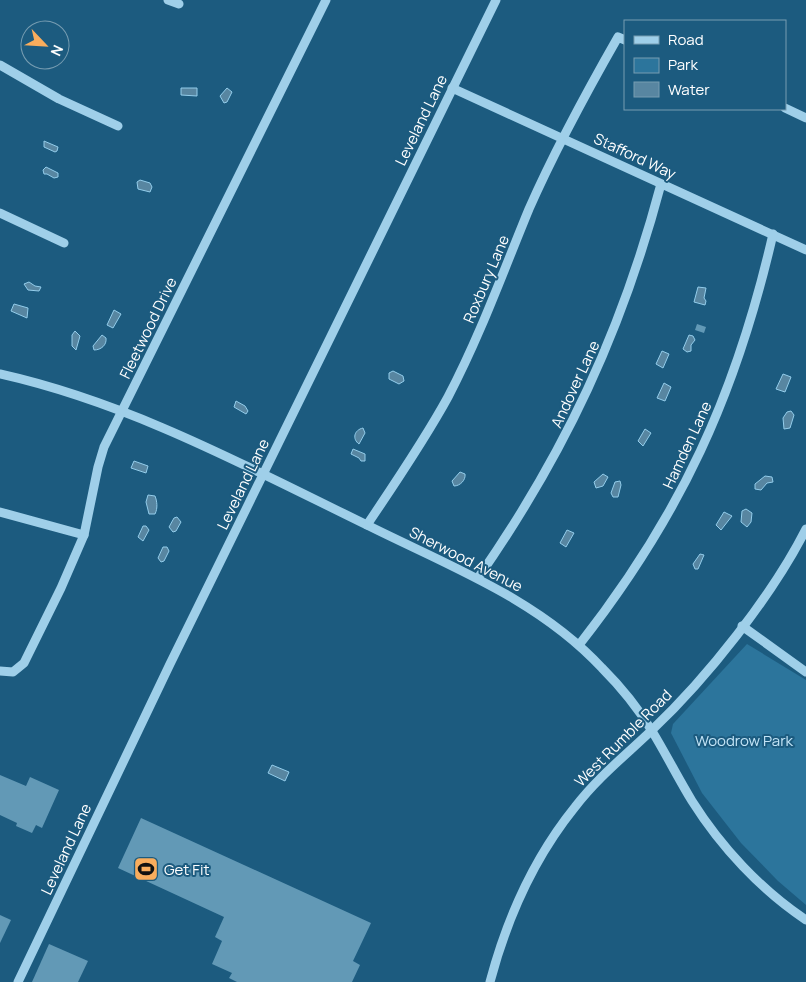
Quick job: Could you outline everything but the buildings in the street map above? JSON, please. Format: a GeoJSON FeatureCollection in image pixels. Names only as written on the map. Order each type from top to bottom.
{"type":"FeatureCollection","features":[{"type":"Feature","properties":{"kind":"street"},"geometry":{"type":"LineString","coordinates":[[168,0],[179,4]]}},
{"type":"Feature","properties":{"kind":"street","name":"Fleetwood Drive"},"geometry":{"type":"LineString","coordinates":[[0,671],[14,672],[24,663],[61,588],[84,535],[104,447],[326,0]]}},
{"type":"Feature","properties":{"kind":"street","name":"Leveland Lane"},"geometry":{"type":"LineString","coordinates":[[18,982],[108,790],[496,0]]}},
{"type":"Feature","properties":{"kind":"street","name":"Roxbury Lane"},"geometry":{"type":"LineString","coordinates":[[367,525],[422,441],[447,397],[472,348],[530,208],[562,138],[621,38]]}},
{"type":"Feature","properties":{"kind":"street"},"geometry":{"type":"LineString","coordinates":[[0,64],[58,99],[118,126]]}},
{"type":"Feature","properties":{"kind":"street","name":"Stafford Way"},"geometry":{"type":"LineString","coordinates":[[452,88],[806,250]]}},
{"type":"Feature","properties":{"kind":"street"},"geometry":{"type":"LineString","coordinates":[[786,108],[806,118]]}},
{"type":"Feature","properties":{"kind":"street","name":"Andover Lane"},"geometry":{"type":"LineString","coordinates":[[478,578],[534,494],[583,402],[620,315],[639,262],[661,184]]}},
{"type":"Feature","properties":{"kind":"street"},"geometry":{"type":"LineString","coordinates":[[0,213],[64,243]]}},
{"type":"Feature","properties":{"kind":"street","name":"Hamden Lane"},"geometry":{"type":"LineString","coordinates":[[579,645],[606,610],[650,546],[699,456],[730,384],[748,330],[772,234]]}},
{"type":"Feature","properties":{"kind":"street","name":"Sherwood Avenue"},"geometry":{"type":"LineString","coordinates":[[0,374],[75,393],[123,410],[263,474],[478,578],[541,615],[579,645],[622,689],[652,730],[692,801],[730,853],[774,896],[806,920]]}},
{"type":"Feature","properties":{"kind":"street"},"geometry":{"type":"LineString","coordinates":[[0,512],[84,535]]}},
{"type":"Feature","properties":{"kind":"street","name":"West Rumble Road"},"geometry":{"type":"LineString","coordinates":[[490,982],[506,929],[521,893],[556,832],[595,782],[680,702],[742,626],[805,535]]}},
{"type":"Feature","properties":{"kind":"street"},"geometry":{"type":"LineString","coordinates":[[742,626],[806,672]]}},
{"type":"Feature","properties":{"kind":"green space","name":"Woodrow Park"},"geometry":{"type":"Polygon","coordinates":[[[747,644],[806,680],[806,905],[778,881],[741,843],[702,793],[671,733],[673,724],[747,644]]]}},
{"type":"Feature","properties":{"kind":"water"},"geometry":{"type":"Polygon","coordinates":[[[181,88],[197,88],[197,96],[181,95],[181,88]]]}},
{"type":"Feature","properties":{"kind":"water"},"geometry":{"type":"Polygon","coordinates":[[[227,88],[232,92],[227,102],[224,103],[220,96],[227,88]]]}},
{"type":"Feature","properties":{"kind":"water"},"geometry":{"type":"Polygon","coordinates":[[[44,141],[58,147],[57,151],[55,152],[44,147],[44,141]]]}},
{"type":"Feature","properties":{"kind":"water"},"geometry":{"type":"Polygon","coordinates":[[[46,167],[58,173],[58,177],[54,178],[44,174],[43,170],[46,167]]]}},
{"type":"Feature","properties":{"kind":"water"},"geometry":{"type":"Polygon","coordinates":[[[140,180],[150,183],[152,187],[150,192],[138,189],[137,182],[140,180]]]}},
{"type":"Feature","properties":{"kind":"water"},"geometry":{"type":"Polygon","coordinates":[[[29,282],[41,287],[39,291],[28,290],[24,284],[29,282]]]}},
{"type":"Feature","properties":{"kind":"water"},"geometry":{"type":"Polygon","coordinates":[[[698,287],[706,288],[705,305],[694,302],[698,287]]]}},
{"type":"Feature","properties":{"kind":"water"},"geometry":{"type":"Polygon","coordinates":[[[14,304],[28,308],[27,318],[11,311],[14,304]]]}},
{"type":"Feature","properties":{"kind":"water"},"geometry":{"type":"Polygon","coordinates":[[[114,310],[121,314],[113,328],[107,325],[114,310]]]}},
{"type":"Feature","properties":{"kind":"water"},"geometry":{"type":"Polygon","coordinates":[[[75,331],[80,336],[76,350],[72,346],[72,335],[75,331]]]}},
{"type":"Feature","properties":{"kind":"water"},"geometry":{"type":"Polygon","coordinates":[[[102,335],[106,338],[103,347],[94,350],[93,346],[102,335]]]}},
{"type":"Feature","properties":{"kind":"water"},"geometry":{"type":"Polygon","coordinates":[[[689,335],[693,336],[695,340],[691,345],[691,351],[687,352],[683,349],[689,335]]]}},
{"type":"Feature","properties":{"kind":"water"},"geometry":{"type":"Polygon","coordinates":[[[662,351],[669,354],[663,368],[656,364],[662,351]]]}},
{"type":"Feature","properties":{"kind":"water"},"geometry":{"type":"Polygon","coordinates":[[[393,371],[403,376],[404,381],[399,384],[389,379],[389,373],[393,371]]]}},
{"type":"Feature","properties":{"kind":"water"},"geometry":{"type":"Polygon","coordinates":[[[783,374],[791,377],[785,392],[776,389],[783,374]]]}},
{"type":"Feature","properties":{"kind":"water"},"geometry":{"type":"Polygon","coordinates":[[[664,383],[671,387],[665,401],[657,398],[664,383]]]}},
{"type":"Feature","properties":{"kind":"water"},"geometry":{"type":"Polygon","coordinates":[[[236,401],[245,406],[248,411],[246,414],[234,407],[236,401]]]}},
{"type":"Feature","properties":{"kind":"water"},"geometry":{"type":"Polygon","coordinates":[[[791,411],[794,415],[790,428],[784,429],[783,418],[787,412],[791,411]]]}},
{"type":"Feature","properties":{"kind":"water"},"geometry":{"type":"Polygon","coordinates":[[[363,428],[365,433],[359,444],[355,440],[355,435],[363,428]]]}},
{"type":"Feature","properties":{"kind":"water"},"geometry":{"type":"Polygon","coordinates":[[[645,429],[651,433],[643,446],[638,441],[645,429]]]}},
{"type":"Feature","properties":{"kind":"water"},"geometry":{"type":"Polygon","coordinates":[[[353,449],[365,454],[365,461],[361,461],[351,454],[353,449]]]}},
{"type":"Feature","properties":{"kind":"water"},"geometry":{"type":"Polygon","coordinates":[[[134,461],[148,466],[146,473],[131,468],[134,461]]]}},
{"type":"Feature","properties":{"kind":"water"},"geometry":{"type":"Polygon","coordinates":[[[460,472],[465,474],[465,478],[460,484],[454,486],[452,481],[460,472]]]}},
{"type":"Feature","properties":{"kind":"water"},"geometry":{"type":"Polygon","coordinates":[[[603,474],[608,477],[603,486],[596,488],[594,482],[603,474]]]}},
{"type":"Feature","properties":{"kind":"water"},"geometry":{"type":"Polygon","coordinates":[[[765,476],[772,477],[773,482],[767,483],[761,490],[755,489],[755,484],[765,476]]]}},
{"type":"Feature","properties":{"kind":"water"},"geometry":{"type":"Polygon","coordinates":[[[620,481],[618,497],[613,497],[611,493],[615,482],[620,481]]]}},
{"type":"Feature","properties":{"kind":"water"},"geometry":{"type":"Polygon","coordinates":[[[148,495],[155,496],[157,509],[155,514],[149,514],[146,502],[148,495]]]}},
{"type":"Feature","properties":{"kind":"water"},"geometry":{"type":"Polygon","coordinates":[[[746,509],[752,513],[751,522],[747,527],[741,522],[742,511],[746,509]]]}},
{"type":"Feature","properties":{"kind":"water"},"geometry":{"type":"Polygon","coordinates":[[[724,512],[732,516],[721,530],[716,525],[724,512]]]}},
{"type":"Feature","properties":{"kind":"water"},"geometry":{"type":"Polygon","coordinates":[[[177,517],[181,522],[176,531],[173,532],[169,527],[174,518],[177,517]]]}},
{"type":"Feature","properties":{"kind":"water"},"geometry":{"type":"Polygon","coordinates":[[[143,526],[146,526],[149,530],[143,541],[138,537],[143,526]]]}},
{"type":"Feature","properties":{"kind":"water"},"geometry":{"type":"Polygon","coordinates":[[[567,530],[574,533],[566,547],[560,543],[567,530]]]}},
{"type":"Feature","properties":{"kind":"water"},"geometry":{"type":"Polygon","coordinates":[[[163,547],[167,547],[169,551],[164,561],[161,562],[158,558],[163,547]]]}},
{"type":"Feature","properties":{"kind":"water"},"geometry":{"type":"Polygon","coordinates":[[[700,554],[704,555],[698,569],[695,569],[693,564],[700,554]]]}},
{"type":"Feature","properties":{"kind":"water"},"geometry":{"type":"Polygon","coordinates":[[[272,765],[289,772],[285,781],[268,773],[272,765]]]}},
{"type":"Feature","properties":{"kind":"place","name":"Get Fit"},"geometry":{"type":"Point","coordinates":[146,869]}}]}
